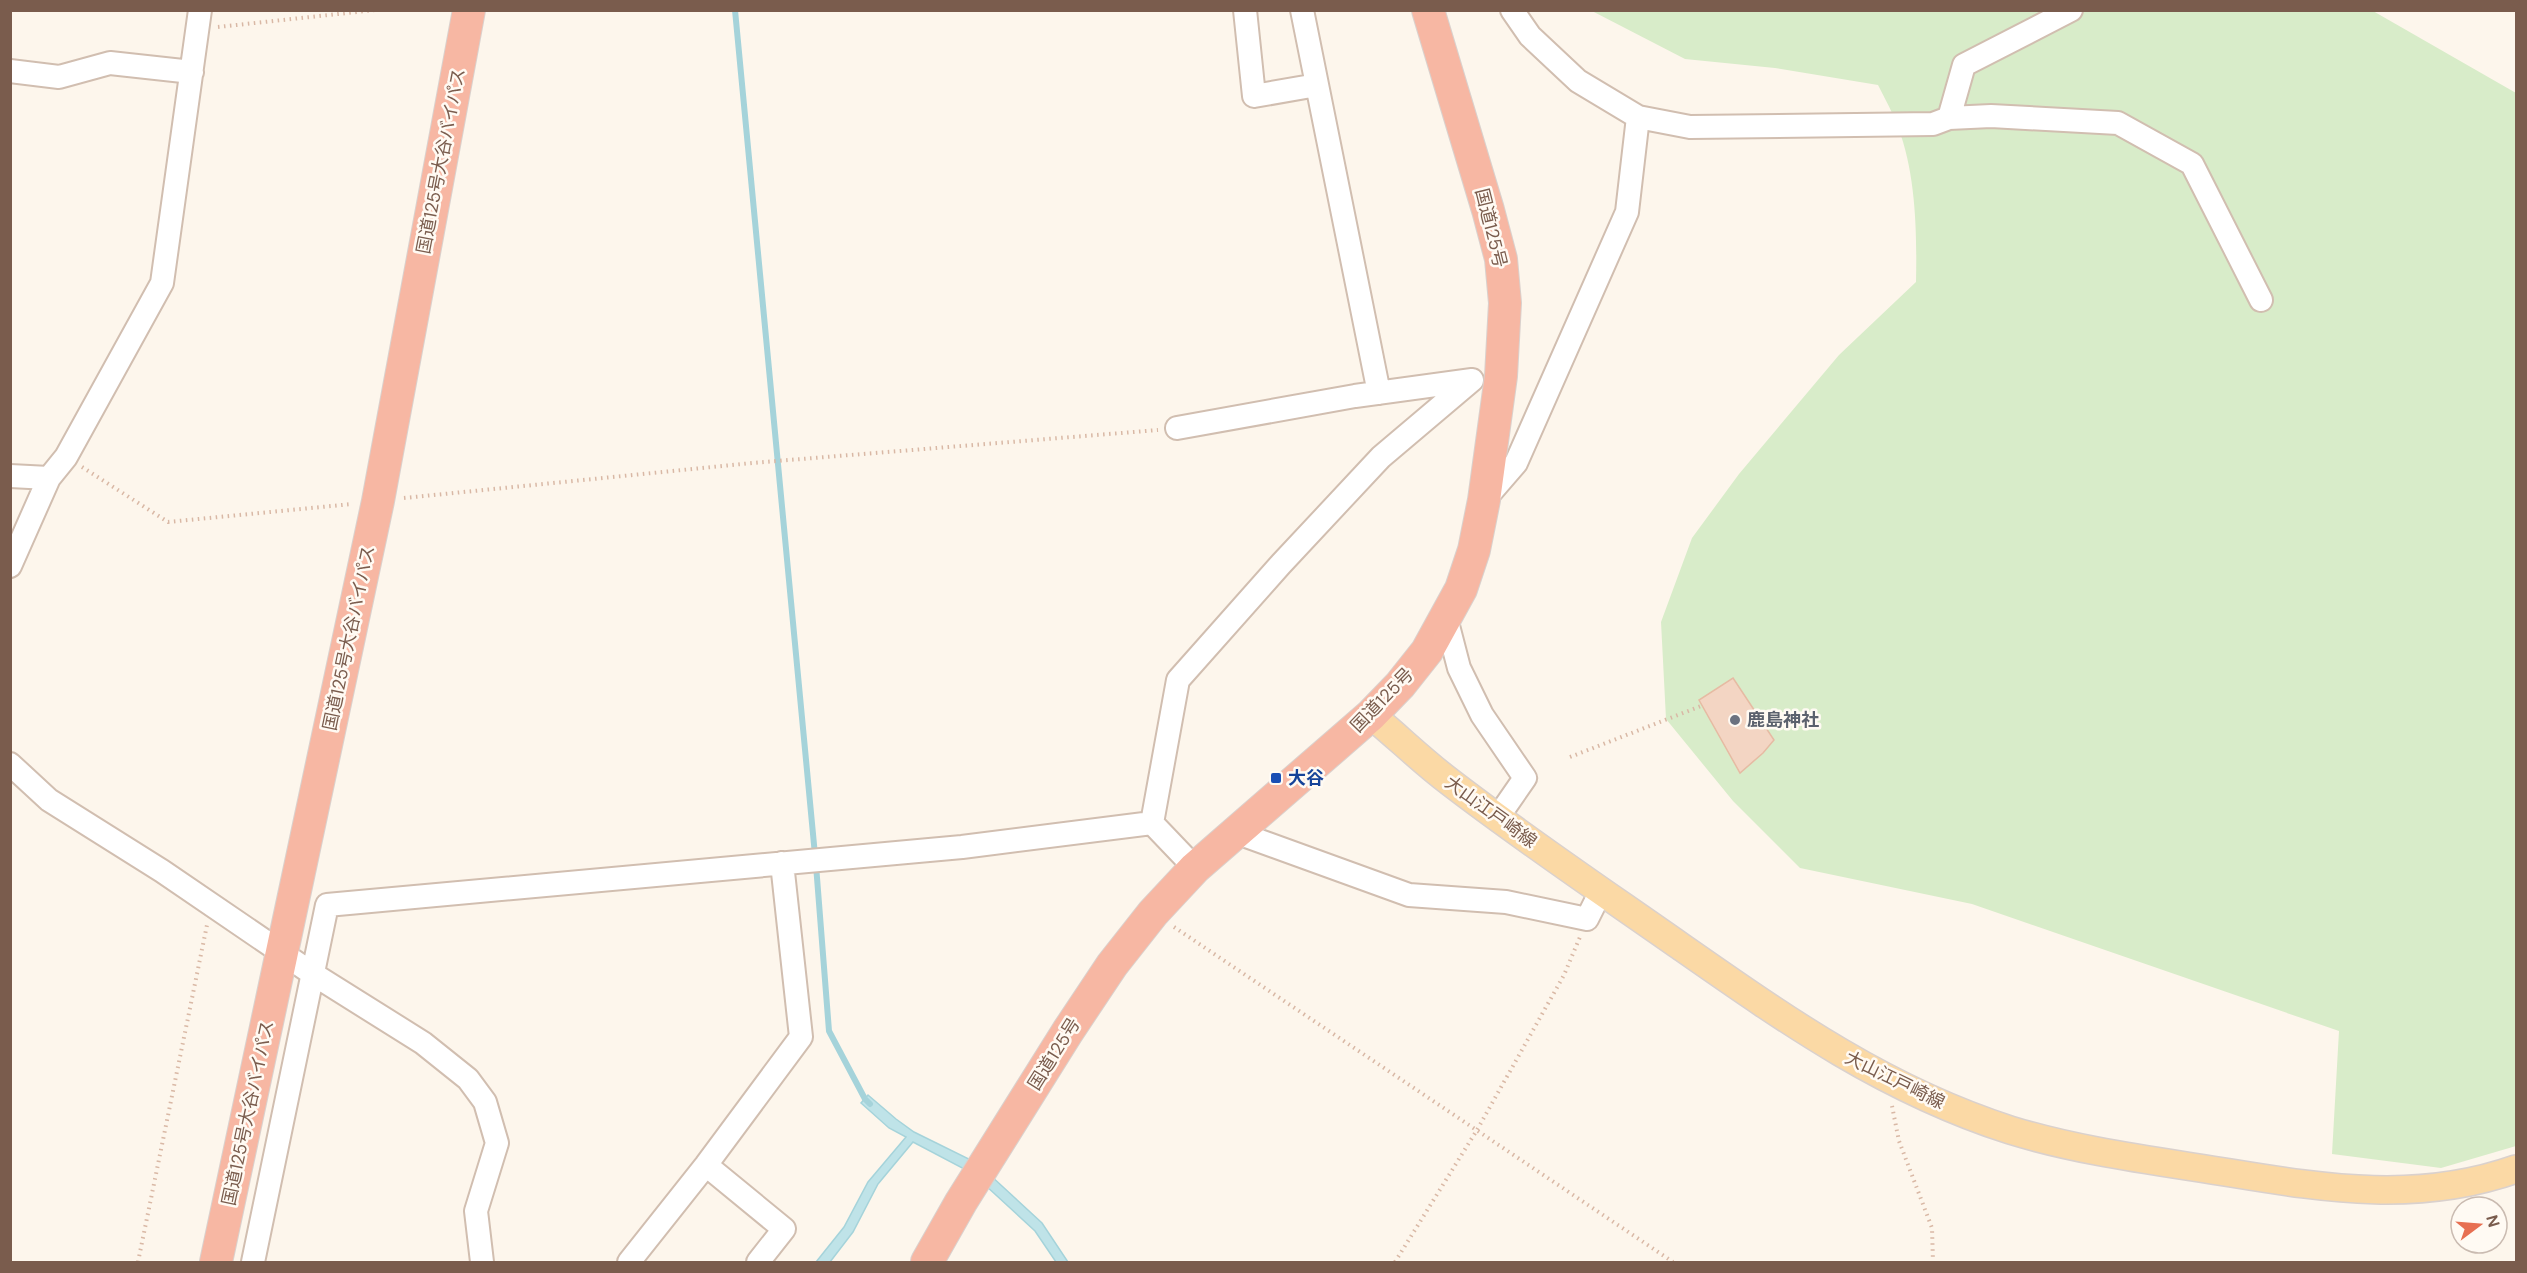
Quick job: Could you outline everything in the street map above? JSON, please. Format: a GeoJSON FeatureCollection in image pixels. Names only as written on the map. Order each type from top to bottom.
{"type":"FeatureCollection","features":[{"type":"Feature","properties":{"kind":"highway","name":"国道125号大谷バイパス"},"geometry":{"type":"LineString","coordinates":[[216,1263],[378,501],[469,10]]}},
{"type":"Feature","properties":{"kind":"highway","name":"国道125号"},"geometry":{"type":"LineString","coordinates":[[927,1263],[961,1202],[1074,1021],[1112,965],[1154,913],[1195,868],[1371,715],[1427,651],[1461,589],[1474,550],[1484,500],[1486,378],[1505,303],[1501,259],[1428,10]]}},
{"type":"Feature","properties":{"kind":"main road","name":"大山江戸崎線"},"geometry":{"type":"LineString","coordinates":[[1371,715],[1446,780],[1790,1023],[1887,1079],[1952,1108],[2010,1130],[2054,1141],[2121,1155],[2296,1184],[2379,1191],[2431,1189],[2462,1185],[2517,1169]]}},
{"type":"Feature","properties":{"kind":"street"},"geometry":{"type":"LineString","coordinates":[[1245,10],[1254,96],[1317,85]]}},
{"type":"Feature","properties":{"kind":"street"},"geometry":{"type":"LineString","coordinates":[[1302,10],[1379,393]]}},
{"type":"Feature","properties":{"kind":"street"},"geometry":{"type":"LineString","coordinates":[[1512,10],[1530,36],[1578,81],[1638,117],[1690,126],[1933,124],[1949,118],[1991,116],[2118,123],[2192,164],[2261,300]]}},
{"type":"Feature","properties":{"kind":"street"},"geometry":{"type":"LineString","coordinates":[[1949,118],[1964,65],[2071,10]]}},
{"type":"Feature","properties":{"kind":"street"},"geometry":{"type":"LineString","coordinates":[[10,566],[49,478],[66,457],[162,283],[199,20]]}},
{"type":"Feature","properties":{"kind":"street"},"geometry":{"type":"LineString","coordinates":[[10,71],[58,77],[110,63],[192,72]]}},
{"type":"Feature","properties":{"kind":"street"},"geometry":{"type":"LineString","coordinates":[[1484,500],[1516,463],[1627,212],[1638,117]]}},
{"type":"Feature","properties":{"kind":"street"},"geometry":{"type":"LineString","coordinates":[[1177,428],[1379,393],[1486,378]]}},
{"type":"Feature","properties":{"kind":"street"},"geometry":{"type":"LineString","coordinates":[[1152,823],[1178,680],[1281,564],[1381,457],[1486,378]]}},
{"type":"Feature","properties":{"kind":"street"},"geometry":{"type":"LineString","coordinates":[[10,476],[49,478]]}},
{"type":"Feature","properties":{"kind":"street"},"geometry":{"type":"LineString","coordinates":[[1446,618],[1459,668],[1482,715],[1525,778],[1498,817]]}},
{"type":"Feature","properties":{"kind":"street"},"geometry":{"type":"LineString","coordinates":[[10,764],[49,800],[162,871],[313,974],[423,1043],[468,1079],[485,1102],[497,1143],[476,1211],[482,1263]]}},
{"type":"Feature","properties":{"kind":"street"},"geometry":{"type":"LineString","coordinates":[[253,1263],[327,905],[962,848],[1152,823]]}},
{"type":"Feature","properties":{"kind":"street"},"geometry":{"type":"LineString","coordinates":[[1152,823],[1195,868]]}},
{"type":"Feature","properties":{"kind":"street"},"geometry":{"type":"LineString","coordinates":[[1235,832],[1409,894],[1506,902],[1587,919],[1601,891]]}},
{"type":"Feature","properties":{"kind":"street"},"geometry":{"type":"LineString","coordinates":[[628,1263],[706,1165],[801,1037],[789,862]]}},
{"type":"Feature","properties":{"kind":"street"},"geometry":{"type":"LineString","coordinates":[[706,1165],[784,1229],[758,1263]]}},
{"type":"Feature","properties":{"kind":"path"},"geometry":{"type":"LineString","coordinates":[[199,20],[375,10]]}},
{"type":"Feature","properties":{"kind":"path"},"geometry":{"type":"LineString","coordinates":[[752,464],[1177,428]]}},
{"type":"Feature","properties":{"kind":"path"},"geometry":{"type":"LineString","coordinates":[[1570,757],[1701,706]]}},
{"type":"Feature","properties":{"kind":"path"},"geometry":{"type":"LineString","coordinates":[[1154,913],[1673,1263]]}},
{"type":"Feature","properties":{"kind":"path"},"geometry":{"type":"LineString","coordinates":[[138,1263],[208,921],[225,916]]}},
{"type":"Feature","properties":{"kind":"path"},"geometry":{"type":"LineString","coordinates":[[1395,1263],[1477,1130],[1564,975],[1587,919]]}},
{"type":"Feature","properties":{"kind":"path"},"geometry":{"type":"LineString","coordinates":[[1887,1079],[1899,1141],[1932,1228],[1933,1263]]}},
{"type":"Feature","properties":{"kind":"green space"},"geometry":{"type":"Polygon","coordinates":[[[1592,11],[2373,11],[2516,93],[2516,1146],[2441,1168],[2332,1154],[2339,1031],[1972,904],[1800,868],[1733,801],[1666,719],[1661,622],[1692,538],[1739,474],[1839,355],[1916,282],[1914,203],[1904,145],[1894,116],[1878,85],[1775,68],[1685,59],[1592,11]]]}},
{"type":"Feature","properties":{"kind":"water"},"geometry":{"type":"Polygon","coordinates":[[[868,1095],[914,1132],[977,1163],[1042,1223],[1068,1262],[1056,1262],[1035,1231],[972,1173],[913,1142],[878,1184],[853,1232],[830,1262],[816,1262],[844,1227],[868,1182],[906,1137],[889,1128],[861,1103],[868,1095]]]}},
{"type":"Feature","properties":{"kind":"building","name":"鹿島神社"},"geometry":{"type":"Polygon","coordinates":[[[1733,678],[1774,740],[1740,773],[1699,700],[1733,678]]]}},
{"type":"Feature","properties":{"kind":"waterway"},"geometry":{"type":"LineString","coordinates":[[735,10],[815,855]]}},
{"type":"Feature","properties":{"kind":"waterway"},"geometry":{"type":"LineString","coordinates":[[816,865],[829,1031],[865,1099],[870,1104]]}},
{"type":"Feature","properties":{"kind":"place","name":"鹿島神社"},"geometry":{"type":"Point","coordinates":[1735,720]}},
{"type":"Feature","properties":{"kind":"place","name":"大谷"},"geometry":{"type":"Point","coordinates":[1276,778]}}]}
